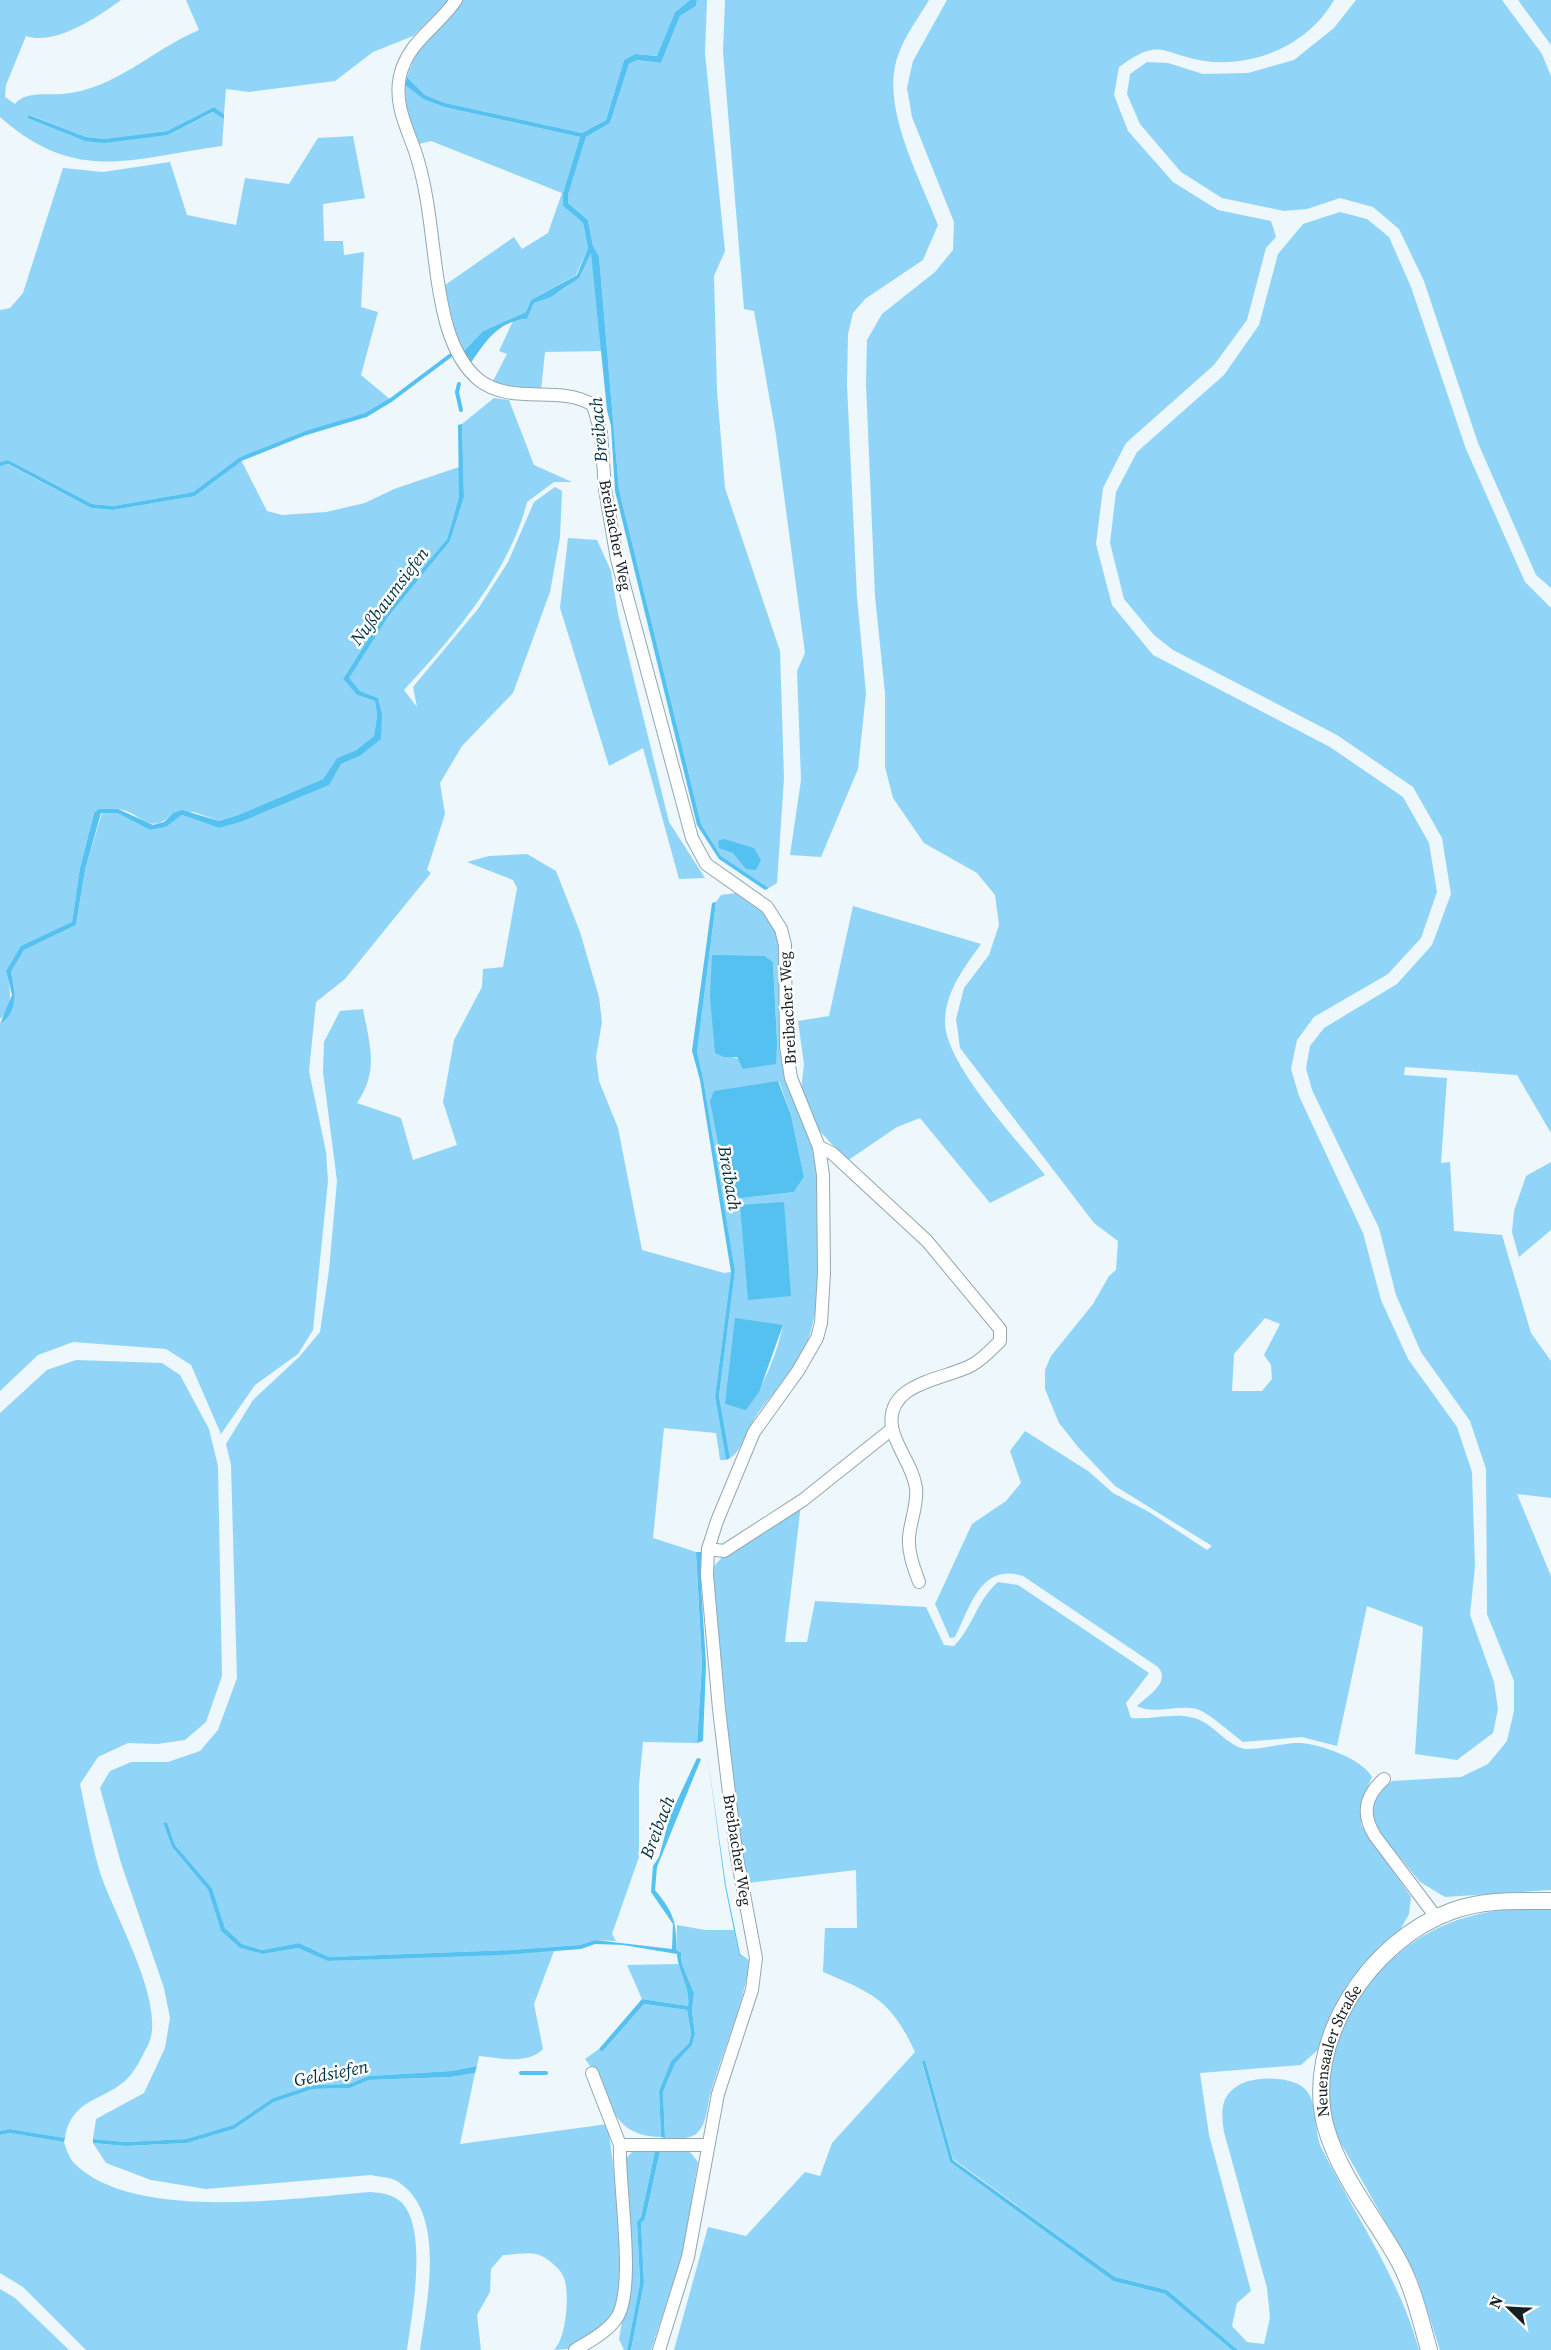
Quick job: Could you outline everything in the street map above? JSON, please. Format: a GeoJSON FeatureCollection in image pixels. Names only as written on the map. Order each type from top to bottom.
{"type":"FeatureCollection","features":[{"type":"Feature","properties":{"kind":"street","name":"Breibacher Weg"},"geometry":{"type":"LineString","coordinates":[[456,0],[418,39],[400,75],[399,97],[402,117],[425,191],[447,326],[458,353],[470,372],[488,386],[510,393],[573,396],[593,405],[601,433],[604,489],[617,559],[692,838],[706,864],[767,907],[778,921],[785,945],[786,1046],[791,1078],[819,1148],[825,1215],[821,1323],[808,1355],[761,1419],[750,1439],[708,1549],[707,1575],[734,1840],[756,1958],[752,1990],[718,2094],[688,2257],[658,2350]]}},
{"type":"Feature","properties":{"kind":"street"},"geometry":{"type":"LineString","coordinates":[[819,1148],[832,1153],[914,1228],[1000,1329],[1000,1341],[971,1365],[906,1391],[895,1408],[892,1429],[916,1486],[909,1538],[911,1561],[919,1582]]}},
{"type":"Feature","properties":{"kind":"street"},"geometry":{"type":"LineString","coordinates":[[708,1549],[724,1551],[802,1500],[892,1429]]}},
{"type":"Feature","properties":{"kind":"street"},"geometry":{"type":"LineString","coordinates":[[1384,1779],[1375,1787],[1367,1803],[1367,1821],[1375,1836],[1436,1917]]}},
{"type":"Feature","properties":{"kind":"street","name":"Neuensaaler Straße"},"geometry":{"type":"LineString","coordinates":[[1429,2350],[1407,2276],[1335,2155],[1324,2118],[1320,2088],[1333,2031],[1357,1988],[1390,1950],[1436,1917],[1471,1905],[1494,1901],[1551,1901]]}},
{"type":"Feature","properties":{"kind":"street"},"geometry":{"type":"LineString","coordinates":[[576,2350],[616,2319],[623,2301],[626,2269],[620,2145],[592,2073]]}},
{"type":"Feature","properties":{"kind":"street"},"geometry":{"type":"LineString","coordinates":[[620,2145],[707,2145]]}},
{"type":"Feature","properties":{"kind":"shaded area"},"geometry":{"type":"Polygon","coordinates":[[[0,0],[121,0],[101,14],[63,33],[50,37],[26,36],[6,85],[5,97],[15,104],[30,95],[62,94],[100,85],[199,30],[186,0],[450,0],[413,36],[373,52],[335,81],[249,92],[226,89],[224,114],[214,107],[167,131],[104,139],[86,137],[30,115],[27,118],[85,141],[168,135],[214,112],[224,119],[222,146],[106,162],[80,159],[54,152],[28,138],[0,117],[0,0]]]}},
{"type":"Feature","properties":{"kind":"shaded area"},"geometry":{"type":"Polygon","coordinates":[[[462,0],[690,0],[675,12],[657,56],[635,54],[624,60],[606,120],[582,133],[445,103],[425,95],[407,77],[423,45],[437,26],[462,0]]]}},
{"type":"Feature","properties":{"kind":"shaded area"},"geometry":{"type":"Polygon","coordinates":[[[697,0],[707,0],[705,53],[725,251],[714,276],[717,391],[725,488],[780,651],[784,778],[777,883],[769,888],[721,856],[701,824],[619,490],[599,256],[593,246],[588,220],[568,203],[568,195],[586,137],[610,123],[629,64],[637,60],[661,63],[680,16],[696,6],[697,0]]]}},
{"type":"Feature","properties":{"kind":"shaded area"},"geometry":{"type":"Polygon","coordinates":[[[725,0],[929,0],[899,53],[894,73],[894,94],[897,117],[904,140],[938,225],[923,260],[865,299],[853,313],[848,334],[847,385],[857,597],[866,693],[858,769],[821,857],[790,855],[801,780],[797,671],[805,653],[776,435],[754,311],[744,309],[723,52],[725,0]]]}},
{"type":"Feature","properties":{"kind":"shaded area"},"geometry":{"type":"Polygon","coordinates":[[[947,0],[1334,0],[1310,29],[1279,50],[1261,56],[1243,61],[1205,61],[1153,50],[1144,52],[1119,67],[1114,95],[1128,131],[1173,182],[1218,210],[1271,221],[1276,237],[1266,248],[1247,320],[1214,365],[1126,443],[1103,488],[1096,544],[1112,605],[1153,655],[1330,747],[1403,797],[1429,843],[1437,892],[1421,938],[1388,974],[1314,1017],[1297,1040],[1291,1069],[1299,1096],[1363,1233],[1381,1300],[1408,1359],[1457,1427],[1472,1472],[1475,1566],[1470,1615],[1494,1682],[1498,1709],[1493,1733],[1457,1760],[1415,1754],[1423,1627],[1367,1606],[1337,1746],[1302,1737],[1243,1742],[1197,1709],[1151,1710],[1137,1706],[1160,1683],[1162,1678],[1158,1667],[1023,1576],[1008,1573],[996,1576],[978,1590],[955,1637],[950,1638],[935,1604],[972,1524],[1006,1501],[1021,1483],[1010,1451],[1025,1431],[1088,1471],[1113,1493],[1149,1512],[1207,1550],[1212,1546],[1115,1486],[1059,1423],[1045,1389],[1045,1370],[1051,1356],[1093,1304],[1109,1276],[1116,1270],[1118,1241],[1094,1223],[960,1048],[956,1019],[964,988],[989,955],[999,925],[995,895],[977,873],[924,843],[893,798],[885,767],[885,693],[875,596],[866,384],[867,340],[882,314],[935,272],[953,250],[954,222],[912,117],[907,88],[913,61],[947,0]],[[1265,1318],[1234,1354],[1232,1391],[1262,1391],[1272,1379],[1271,1365],[1264,1355],[1280,1324],[1265,1318]]]}},
{"type":"Feature","properties":{"kind":"shaded area"},"geometry":{"type":"Polygon","coordinates":[[[1356,0],[1502,0],[1542,54],[1551,76],[1551,588],[1536,575],[1478,443],[1424,281],[1399,229],[1373,207],[1340,198],[1307,209],[1284,211],[1222,198],[1181,172],[1140,124],[1127,94],[1130,74],[1147,62],[1168,63],[1203,74],[1248,73],[1294,60],[1334,28],[1356,0]]]}},
{"type":"Feature","properties":{"kind":"shaded area"},"geometry":{"type":"Polygon","coordinates":[[[1518,0],[1551,0],[1551,45],[1518,0]]]}},
{"type":"Feature","properties":{"kind":"shaded area"},"geometry":{"type":"Polygon","coordinates":[[[405,85],[423,99],[444,107],[580,137],[563,193],[563,206],[583,223],[588,248],[576,275],[531,300],[526,312],[483,331],[463,352],[453,326],[445,285],[514,237],[522,249],[548,233],[562,193],[431,141],[419,144],[406,106],[405,85]]]}},
{"type":"Feature","properties":{"kind":"shaded area"},"geometry":{"type":"Polygon","coordinates":[[[353,136],[365,198],[323,204],[324,241],[343,241],[344,255],[364,252],[361,307],[378,312],[361,375],[391,400],[336,425],[279,444],[241,460],[267,511],[282,515],[326,512],[365,503],[394,489],[459,467],[459,497],[447,539],[384,614],[343,679],[357,695],[375,701],[377,715],[374,736],[356,750],[337,758],[323,779],[219,821],[194,812],[173,813],[165,820],[151,824],[118,809],[94,813],[80,868],[72,923],[21,947],[6,971],[10,1003],[0,1019],[0,466],[7,464],[91,508],[113,510],[195,496],[194,492],[113,506],[92,504],[8,460],[0,462],[0,310],[10,308],[23,293],[63,168],[103,172],[170,162],[187,215],[236,225],[245,178],[289,184],[318,138],[353,136]]]}},
{"type":"Feature","properties":{"kind":"shaded area"},"geometry":{"type":"Polygon","coordinates":[[[1340,212],[1367,219],[1389,237],[1411,287],[1466,449],[1525,582],[1551,608],[1551,1133],[1517,1075],[1405,1067],[1404,1075],[1447,1078],[1441,1163],[1450,1162],[1454,1231],[1502,1235],[1531,1333],[1551,1361],[1551,1498],[1517,1494],[1551,1576],[1551,1890],[1445,1897],[1420,1882],[1376,1828],[1371,1810],[1376,1796],[1392,1781],[1461,1777],[1488,1764],[1507,1741],[1514,1711],[1514,1681],[1487,1614],[1486,1469],[1470,1421],[1421,1352],[1396,1295],[1379,1228],[1312,1090],[1306,1068],[1310,1046],[1324,1028],[1397,984],[1432,945],[1451,894],[1442,838],[1413,787],[1337,735],[1173,650],[1154,635],[1124,599],[1110,543],[1116,492],[1137,452],[1224,375],[1259,325],[1278,254],[1303,224],[1340,212]]]}},
{"type":"Feature","properties":{"kind":"shaded area"},"geometry":{"type":"Polygon","coordinates":[[[591,252],[594,257],[602,351],[545,352],[541,391],[492,383],[507,354],[499,351],[513,321],[527,319],[534,303],[569,285],[581,271],[591,252]]]}},
{"type":"Feature","properties":{"kind":"shaded area"},"geometry":{"type":"Polygon","coordinates":[[[494,398],[509,400],[534,465],[572,482],[554,482],[527,502],[519,528],[493,579],[459,627],[404,690],[417,707],[413,687],[478,609],[508,562],[534,502],[555,487],[562,491],[560,537],[550,592],[513,693],[462,746],[440,783],[445,814],[427,870],[431,873],[345,979],[316,1002],[309,1071],[326,1152],[328,1181],[313,1330],[298,1354],[255,1385],[221,1434],[191,1365],[166,1349],[73,1342],[38,1355],[0,1391],[0,1024],[10,1013],[14,1000],[11,972],[24,950],[76,925],[85,870],[102,813],[117,813],[150,830],[166,827],[182,815],[219,828],[241,822],[328,785],[341,764],[360,756],[380,739],[378,698],[360,691],[348,678],[388,617],[450,541],[464,497],[462,424],[494,398]]]}},
{"type":"Feature","properties":{"kind":"shaded area"},"geometry":{"type":"Polygon","coordinates":[[[568,538],[597,540],[611,571],[618,614],[669,822],[705,878],[679,879],[643,748],[609,766],[560,608],[568,538]]]}},
{"type":"Feature","properties":{"kind":"shaded area"},"geometry":{"type":"Polygon","coordinates":[[[527,854],[556,871],[580,932],[599,997],[602,1022],[596,1057],[599,1081],[618,1128],[642,1250],[724,1273],[731,1272],[715,1397],[726,1460],[720,1460],[716,1433],[664,1428],[653,1538],[696,1552],[702,1664],[697,1743],[643,1742],[639,1785],[639,1857],[612,1934],[616,1941],[595,1940],[580,1945],[510,1950],[329,1957],[299,1943],[264,1950],[242,1944],[225,1928],[212,1888],[175,1845],[167,1822],[163,1823],[172,1847],[208,1890],[221,1931],[240,1948],[263,1954],[298,1948],[329,1961],[554,1951],[534,2004],[543,2049],[537,2054],[521,2059],[479,2056],[477,2066],[451,2071],[368,2076],[349,2084],[312,2085],[273,2098],[233,2125],[186,2139],[125,2142],[93,2139],[96,2119],[144,2093],[165,2048],[170,2018],[164,1988],[121,1863],[100,1788],[110,1771],[131,1762],[168,1762],[200,1751],[218,1730],[237,1678],[231,1465],[226,1444],[253,1400],[299,1357],[320,1332],[329,1270],[337,1181],[323,1072],[324,1042],[340,1011],[363,1009],[371,1058],[368,1080],[357,1103],[401,1118],[413,1160],[457,1145],[443,1102],[454,1040],[482,987],[483,969],[503,967],[517,888],[513,880],[467,862],[489,856],[527,854]]]}},
{"type":"Feature","properties":{"kind":"shaded area"},"geometry":{"type":"Polygon","coordinates":[[[736,893],[752,903],[770,921],[778,938],[781,971],[782,1062],[816,1164],[819,1233],[815,1309],[811,1331],[804,1350],[794,1367],[756,1416],[741,1445],[730,1458],[719,1396],[735,1271],[697,1052],[716,902],[721,895],[736,893]],[[765,956],[731,1056],[740,1060],[777,1041],[773,962],[765,956]],[[779,1081],[734,1199],[794,1192],[804,1177],[791,1115],[779,1081]],[[783,1325],[725,1404],[746,1409],[769,1369],[783,1325]]]}},
{"type":"Feature","properties":{"kind":"shaded area"},"geometry":{"type":"Polygon","coordinates":[[[853,906],[981,944],[957,981],[948,1001],[945,1023],[948,1040],[957,1060],[985,1102],[1045,1175],[990,1203],[920,1118],[897,1127],[847,1161],[817,1128],[801,1090],[804,1064],[798,1021],[829,1016],[853,906]]]}},
{"type":"Feature","properties":{"kind":"shaded area"},"geometry":{"type":"Polygon","coordinates":[[[1551,1162],[1551,1230],[1519,1257],[1512,1232],[1514,1211],[1526,1176],[1551,1162]]]}},
{"type":"Feature","properties":{"kind":"shaded area"},"geometry":{"type":"Polygon","coordinates":[[[76,1360],[162,1363],[180,1375],[209,1429],[218,1466],[222,1676],[206,1722],[185,1740],[157,1744],[128,1743],[98,1757],[80,1784],[99,1869],[145,1984],[151,2008],[152,2030],[147,2047],[131,2075],[119,2086],[82,2107],[74,2115],[65,2138],[10,2129],[0,2131],[0,1413],[47,1370],[76,1360]]]}},
{"type":"Feature","properties":{"kind":"shaded area"},"geometry":{"type":"Polygon","coordinates":[[[801,1504],[785,1642],[807,1642],[815,1601],[926,1607],[944,1645],[954,1646],[966,1631],[985,1597],[998,1582],[1018,1585],[1149,1673],[1126,1703],[1131,1718],[1186,1716],[1200,1720],[1241,1748],[1261,1748],[1293,1743],[1309,1744],[1340,1754],[1367,1770],[1372,1777],[1361,1803],[1361,1825],[1411,1897],[1409,1914],[1400,1930],[1380,1946],[1349,1982],[1327,2023],[1319,2049],[1301,2065],[1200,2073],[1209,2135],[1251,2291],[1237,2303],[1232,2326],[1247,2342],[1264,2344],[1270,2318],[1267,2288],[1224,2132],[1223,2105],[1228,2094],[1239,2085],[1254,2080],[1281,2079],[1298,2084],[1309,2094],[1322,2149],[1388,2272],[1400,2297],[1419,2350],[1238,2350],[1167,2290],[1115,2277],[953,2159],[925,2060],[922,2063],[950,2162],[1113,2281],[1165,2294],[1232,2350],[674,2350],[708,2227],[746,2236],[805,2172],[820,2176],[832,2143],[915,2052],[898,2021],[879,2000],[823,1972],[825,1928],[857,1928],[856,1870],[747,1883],[740,1851],[712,1573],[715,1565],[725,1554],[801,1504]]]}},
{"type":"Feature","properties":{"kind":"shaded area"},"geometry":{"type":"Polygon","coordinates":[[[1516,1908],[1551,1908],[1551,2350],[1440,2350],[1417,2278],[1334,2131],[1329,2100],[1331,2070],[1338,2040],[1351,2012],[1368,1986],[1389,1962],[1413,1942],[1440,1927],[1477,1915],[1516,1908]]]}},
{"type":"Feature","properties":{"kind":"shaded area"},"geometry":{"type":"Polygon","coordinates":[[[677,1925],[705,1930],[734,1930],[739,1955],[750,1961],[743,1995],[702,2126],[696,2134],[689,2137],[665,2138],[663,2092],[675,2064],[692,2045],[695,2034],[692,2011],[694,1993],[682,1964],[682,1957],[676,1950],[677,1925]]]}},
{"type":"Feature","properties":{"kind":"shaded area"},"geometry":{"type":"Polygon","coordinates":[[[678,1964],[690,1994],[688,2006],[642,1999],[627,1965],[678,1964]]]}},
{"type":"Feature","properties":{"kind":"shaded area"},"geometry":{"type":"Polygon","coordinates":[[[644,2004],[687,2010],[691,2033],[689,2043],[671,2061],[659,2091],[661,2137],[643,2135],[620,2121],[585,2059],[599,2049],[602,2052],[644,2004]]]}},
{"type":"Feature","properties":{"kind":"shaded area"},"geometry":{"type":"Polygon","coordinates":[[[475,2073],[460,2144],[608,2124],[622,2249],[619,2296],[614,2312],[607,2321],[572,2348],[554,2350],[561,2336],[566,2316],[567,2294],[564,2278],[548,2260],[540,2255],[528,2253],[503,2255],[491,2269],[490,2292],[477,2315],[481,2350],[420,2350],[429,2283],[428,2235],[423,2214],[413,2195],[397,2181],[371,2175],[206,2189],[151,2180],[106,2163],[93,2143],[125,2146],[187,2143],[234,2129],[274,2102],[313,2089],[350,2088],[369,2080],[451,2077],[475,2073]]]}},
{"type":"Feature","properties":{"kind":"shaded area"},"geometry":{"type":"Polygon","coordinates":[[[10,2133],[64,2142],[73,2162],[99,2181],[133,2193],[172,2200],[257,2201],[370,2192],[395,2197],[406,2208],[412,2222],[415,2239],[416,2278],[407,2350],[86,2350],[23,2287],[0,2273],[0,2135],[10,2133]]]}},
{"type":"Feature","properties":{"kind":"shaded area"},"geometry":{"type":"Polygon","coordinates":[[[655,2151],[641,2217],[637,2222],[640,2283],[627,2350],[624,2350],[619,2339],[626,2299],[624,2161],[632,2152],[655,2151]]]}},
{"type":"Feature","properties":{"kind":"shaded area"},"geometry":{"type":"Polygon","coordinates":[[[660,2151],[690,2152],[698,2162],[682,2257],[651,2350],[631,2350],[644,2283],[641,2223],[645,2219],[660,2151]]]}},
{"type":"Feature","properties":{"kind":"shaded area"},"geometry":{"type":"Polygon","coordinates":[[[0,2289],[15,2298],[69,2350],[0,2350],[0,2289]]]}},
{"type":"Feature","properties":{"kind":"water"},"geometry":{"type":"Polygon","coordinates":[[[690,0],[697,0],[696,6],[680,16],[661,63],[637,60],[629,64],[610,123],[586,137],[568,195],[568,203],[588,220],[593,246],[599,256],[619,490],[701,824],[721,856],[769,888],[765,890],[719,859],[697,825],[615,491],[611,426],[607,410],[591,253],[579,278],[551,297],[534,303],[527,319],[500,328],[487,340],[470,364],[463,352],[483,331],[526,312],[531,300],[577,275],[588,248],[583,223],[563,206],[563,193],[580,137],[444,107],[423,99],[405,85],[407,77],[425,95],[445,103],[582,133],[606,120],[624,60],[635,54],[657,56],[675,12],[690,0]]]}},
{"type":"Feature","properties":{"kind":"water"},"geometry":{"type":"Polygon","coordinates":[[[214,107],[224,114],[224,119],[213,112],[168,135],[104,143],[85,141],[27,118],[29,115],[86,137],[104,139],[167,131],[214,107]]]}},
{"type":"Feature","properties":{"kind":"water"},"geometry":{"type":"Polygon","coordinates":[[[462,424],[464,497],[450,541],[388,617],[349,678],[360,691],[378,698],[382,714],[381,739],[360,756],[341,764],[329,785],[241,822],[219,828],[182,815],[166,827],[150,830],[117,813],[101,813],[85,870],[76,925],[24,950],[11,972],[14,986],[13,1007],[0,1024],[12,995],[6,971],[21,946],[72,922],[80,868],[94,813],[99,809],[118,809],[153,825],[164,822],[173,813],[182,810],[219,821],[323,779],[337,758],[356,750],[374,736],[377,715],[375,701],[357,695],[343,679],[384,614],[447,539],[459,497],[458,425],[462,424]]]}},
{"type":"Feature","properties":{"kind":"water"},"geometry":{"type":"Polygon","coordinates":[[[8,460],[92,504],[113,506],[194,492],[195,496],[113,510],[91,508],[8,464],[0,466],[0,462],[8,460]]]}},
{"type":"Feature","properties":{"kind":"water"},"geometry":{"type":"Polygon","coordinates":[[[724,839],[754,848],[761,860],[756,870],[746,869],[733,853],[719,848],[718,841],[724,839]]]}},
{"type":"Feature","properties":{"kind":"water"},"geometry":{"type":"Polygon","coordinates":[[[716,902],[697,1052],[735,1271],[719,1396],[730,1458],[726,1460],[715,1397],[731,1272],[700,1080],[692,1051],[712,903],[716,902]]]}},
{"type":"Feature","properties":{"kind":"water"},"geometry":{"type":"Polygon","coordinates":[[[712,955],[765,956],[773,962],[776,1064],[743,1069],[737,1057],[724,1057],[715,1053],[710,997],[712,955]]]}},
{"type":"Feature","properties":{"kind":"water","name":"Breibach"},"geometry":{"type":"Polygon","coordinates":[[[778,1081],[791,1115],[804,1177],[794,1192],[734,1199],[728,1194],[710,1101],[714,1091],[778,1081]]]}},
{"type":"Feature","properties":{"kind":"water"},"geometry":{"type":"Polygon","coordinates":[[[784,1202],[791,1296],[748,1300],[740,1205],[784,1202]]]}},
{"type":"Feature","properties":{"kind":"water"},"geometry":{"type":"Polygon","coordinates":[[[735,1318],[783,1325],[759,1392],[746,1410],[725,1404],[735,1318]]]}},
{"type":"Feature","properties":{"kind":"water"},"geometry":{"type":"Polygon","coordinates":[[[696,1552],[702,1552],[701,1585],[706,1664],[703,1741],[697,1743],[702,1664],[696,1552]]]}},
{"type":"Feature","properties":{"kind":"water"},"geometry":{"type":"Polygon","coordinates":[[[697,1758],[701,1759],[657,1867],[655,1890],[673,1917],[676,1950],[681,1953],[682,1964],[694,1993],[692,2011],[695,2034],[692,2045],[675,2064],[663,2092],[665,2138],[661,2137],[659,2091],[671,2061],[689,2043],[691,2033],[687,2010],[644,2004],[602,2052],[599,2049],[642,1999],[688,2006],[688,1993],[677,1954],[623,1945],[595,1944],[581,1949],[500,1955],[328,1961],[298,1948],[263,1954],[240,1948],[221,1931],[208,1890],[172,1847],[163,1823],[167,1822],[175,1845],[212,1888],[225,1928],[242,1944],[263,1950],[299,1943],[329,1957],[510,1950],[580,1945],[595,1940],[672,1949],[673,1924],[651,1892],[653,1866],[659,1857],[670,1816],[697,1758]]]}},
{"type":"Feature","properties":{"kind":"water"},"geometry":{"type":"Polygon","coordinates":[[[708,1759],[726,1886],[740,1954],[750,1961],[739,1955],[725,1886],[708,1759]]]}},
{"type":"Feature","properties":{"kind":"water"},"geometry":{"type":"Polygon","coordinates":[[[925,2060],[953,2160],[1115,2277],[1167,2290],[1238,2350],[1232,2350],[1165,2294],[1113,2281],[950,2162],[922,2062],[925,2060]]]}},
{"type":"Feature","properties":{"kind":"water"},"geometry":{"type":"Polygon","coordinates":[[[477,2066],[475,2073],[451,2077],[369,2080],[350,2088],[313,2089],[274,2102],[234,2129],[187,2143],[125,2146],[93,2143],[93,2139],[125,2142],[186,2139],[233,2125],[273,2098],[312,2085],[349,2084],[368,2076],[451,2071],[477,2066]]]}},
{"type":"Feature","properties":{"kind":"water"},"geometry":{"type":"Polygon","coordinates":[[[10,2129],[65,2138],[64,2142],[10,2133],[0,2135],[0,2131],[10,2129]]]}},
{"type":"Feature","properties":{"kind":"water"},"geometry":{"type":"Polygon","coordinates":[[[655,2151],[660,2151],[645,2219],[641,2223],[644,2283],[631,2350],[627,2350],[640,2283],[637,2222],[641,2217],[655,2151]]]}},
{"type":"Feature","properties":{"kind":"waterway"},"geometry":{"type":"LineString","coordinates":[[189,495],[194,494],[241,459],[306,433],[366,415],[391,400],[451,355]]}},
{"type":"Feature","properties":{"kind":"waterway","name":"Nußbaumsiefen"},"geometry":{"type":"LineString","coordinates":[[459,384],[457,392],[461,410]]}},
{"type":"Feature","properties":{"kind":"waterway","name":"Geldsiefen"},"geometry":{"type":"LineString","coordinates":[[521,2073],[546,2073]]}}]}
